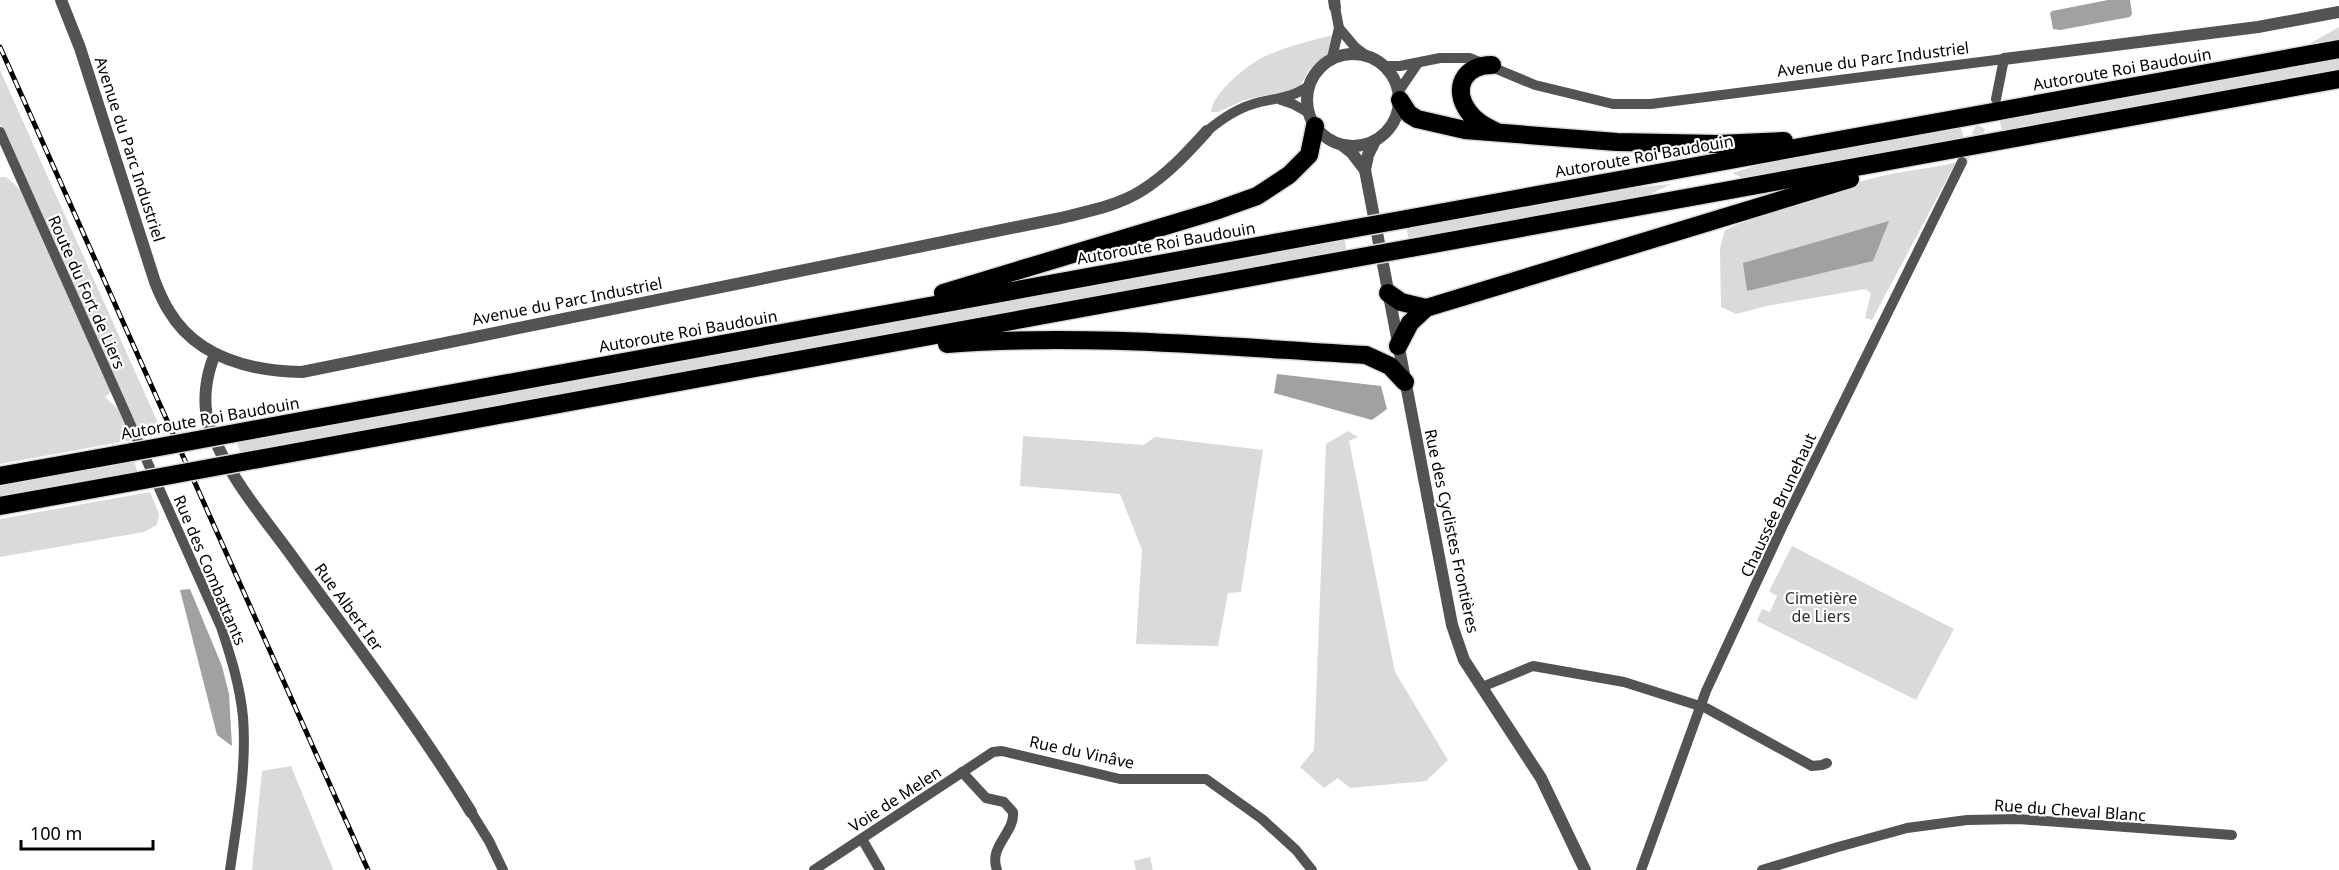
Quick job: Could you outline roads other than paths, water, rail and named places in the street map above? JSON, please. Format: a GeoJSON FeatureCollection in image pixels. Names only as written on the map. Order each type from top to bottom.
{"type":"FeatureCollection","features":[{"type":"Feature","properties":{"kind":"highway","name":"Autoroute Roi Baudouin"},"geometry":{"type":"LineString","coordinates":[[0,476],[2339,49]]}},
{"type":"Feature","properties":{"kind":"highway"},"geometry":{"type":"LineString","coordinates":[[1492,65],[1475,68],[1468,73],[1463,80],[1461,94],[1472,116],[1499,133]]}},
{"type":"Feature","properties":{"kind":"highway"},"geometry":{"type":"LineString","coordinates":[[0,506],[146,471],[242,462],[2339,79]]}},
{"type":"Feature","properties":{"kind":"highway"},"geometry":{"type":"LineString","coordinates":[[1400,96],[1409,114],[1422,120],[1465,130],[1617,142],[1718,144],[1794,141],[1818,144]]}},
{"type":"Feature","properties":{"kind":"highway"},"geometry":{"type":"LineString","coordinates":[[891,313],[911,301],[1053,260],[1257,196],[1289,175],[1309,155],[1312,120]]}},
{"type":"Feature","properties":{"kind":"highway"},"geometry":{"type":"LineString","coordinates":[[1398,346],[1410,322],[1426,308],[1876,171],[1905,158]]}},
{"type":"Feature","properties":{"kind":"highway"},"geometry":{"type":"LineString","coordinates":[[1388,293],[1395,299],[1426,308]]}},
{"type":"Feature","properties":{"kind":"highway"},"geometry":{"type":"LineString","coordinates":[[1366,355],[1385,345],[1395,326]]}},
{"type":"Feature","properties":{"kind":"highway"},"geometry":{"type":"LineString","coordinates":[[888,344],[917,346],[1057,339],[1366,355],[1390,366],[1405,382]]}},
{"type":"Feature","properties":{"kind":"street","name":"Avenue du Parc Industriel"},"geometry":{"type":"LineString","coordinates":[[61,0],[80,48],[155,282],[170,313],[191,338],[215,354],[243,366],[272,372],[302,372],[1061,218],[1107,206],[1140,192],[1169,170],[1207,131],[1226,116],[1260,102],[1281,100],[1309,86]]}},
{"type":"Feature","properties":{"kind":"street"},"geometry":{"type":"LineString","coordinates":[[1332,58],[1339,28],[1335,4]]}},
{"type":"Feature","properties":{"kind":"street","name":"Avenue du Parc Industriel"},"geometry":{"type":"LineString","coordinates":[[1386,66],[1462,57],[1492,65],[1545,87],[1613,104],[1641,104],[2258,27],[2339,12]]}},
{"type":"Feature","properties":{"kind":"street"},"geometry":{"type":"LineString","coordinates":[[1339,28],[1355,47],[1386,66],[1393,76],[1400,96]]}},
{"type":"Feature","properties":{"kind":"street"},"geometry":{"type":"LineString","coordinates":[[1312,120],[1307,99],[1314,75],[1332,58],[1343,54],[1364,54]]}},
{"type":"Feature","properties":{"kind":"street"},"geometry":{"type":"LineString","coordinates":[[1996,99],[2004,60]]}},
{"type":"Feature","properties":{"kind":"street"},"geometry":{"type":"LineString","coordinates":[[1342,145],[1359,146],[1375,141],[1393,124],[1399,108],[1400,96],[1418,63]]}},
{"type":"Feature","properties":{"kind":"street"},"geometry":{"type":"LineString","coordinates":[[1281,100],[1293,104],[1312,120],[1327,138],[1352,153],[1365,170]]}},
{"type":"Feature","properties":{"kind":"street","name":"Route du Fort de Liers"},"geometry":{"type":"LineString","coordinates":[[0,132],[146,471]]}},
{"type":"Feature","properties":{"kind":"street","name":"Rue des Cyclistes Frontières"},"geometry":{"type":"LineString","coordinates":[[1375,141],[1368,154],[1365,170],[1452,625],[1464,660],[1541,778],[1585,870]]}},
{"type":"Feature","properties":{"kind":"street","name":"Chaussée Brunehaut"},"geometry":{"type":"LineString","coordinates":[[1641,870],[1701,706],[1785,523],[1962,162]]}},
{"type":"Feature","properties":{"kind":"street","name":"Rue Albert Ier"},"geometry":{"type":"LineString","coordinates":[[215,354],[207,372],[207,414],[209,425],[233,472],[428,745],[471,812],[503,870]]}},
{"type":"Feature","properties":{"kind":"street","name":"Rue des Combattants"},"geometry":{"type":"LineString","coordinates":[[146,471],[221,627],[234,667],[243,718],[240,795],[230,870]]}},
{"type":"Feature","properties":{"kind":"street"},"geometry":{"type":"LineString","coordinates":[[1482,687],[1533,666],[1624,682],[1701,706],[1812,766],[1827,763]]}},
{"type":"Feature","properties":{"kind":"street","name":"Voie de Melen"},"geometry":{"type":"LineString","coordinates":[[814,870],[993,752]]}},
{"type":"Feature","properties":{"kind":"street","name":"Rue du Vinâve"},"geometry":{"type":"LineString","coordinates":[[993,752],[1012,753],[1120,779],[1206,779],[1262,819],[1296,850],[1312,870]]}},
{"type":"Feature","properties":{"kind":"street"},"geometry":{"type":"LineString","coordinates":[[962,772],[986,798],[1004,802],[1013,813],[1011,828],[1002,837],[998,849],[995,863],[997,870]]}},
{"type":"Feature","properties":{"kind":"street","name":"Rue du Cheval Blanc"},"geometry":{"type":"LineString","coordinates":[[1762,870],[1907,828],[1967,820],[2029,819],[2232,835]]}},
{"type":"Feature","properties":{"kind":"street"},"geometry":{"type":"LineString","coordinates":[[862,839],[880,870]]}},
{"type":"Feature","properties":{"kind":"tunnel"},"geometry":{"type":"LineString","coordinates":[[1962,162],[1989,112]]}},
{"type":"Feature","properties":{"kind":"railway"},"geometry":{"type":"LineString","coordinates":[[0,47],[368,870]]}},
{"type":"Feature","properties":{"kind":"park label","name":"Cimetière de Liers"},"geometry":{"type":"Point","coordinates":[1821,607]}}]}
